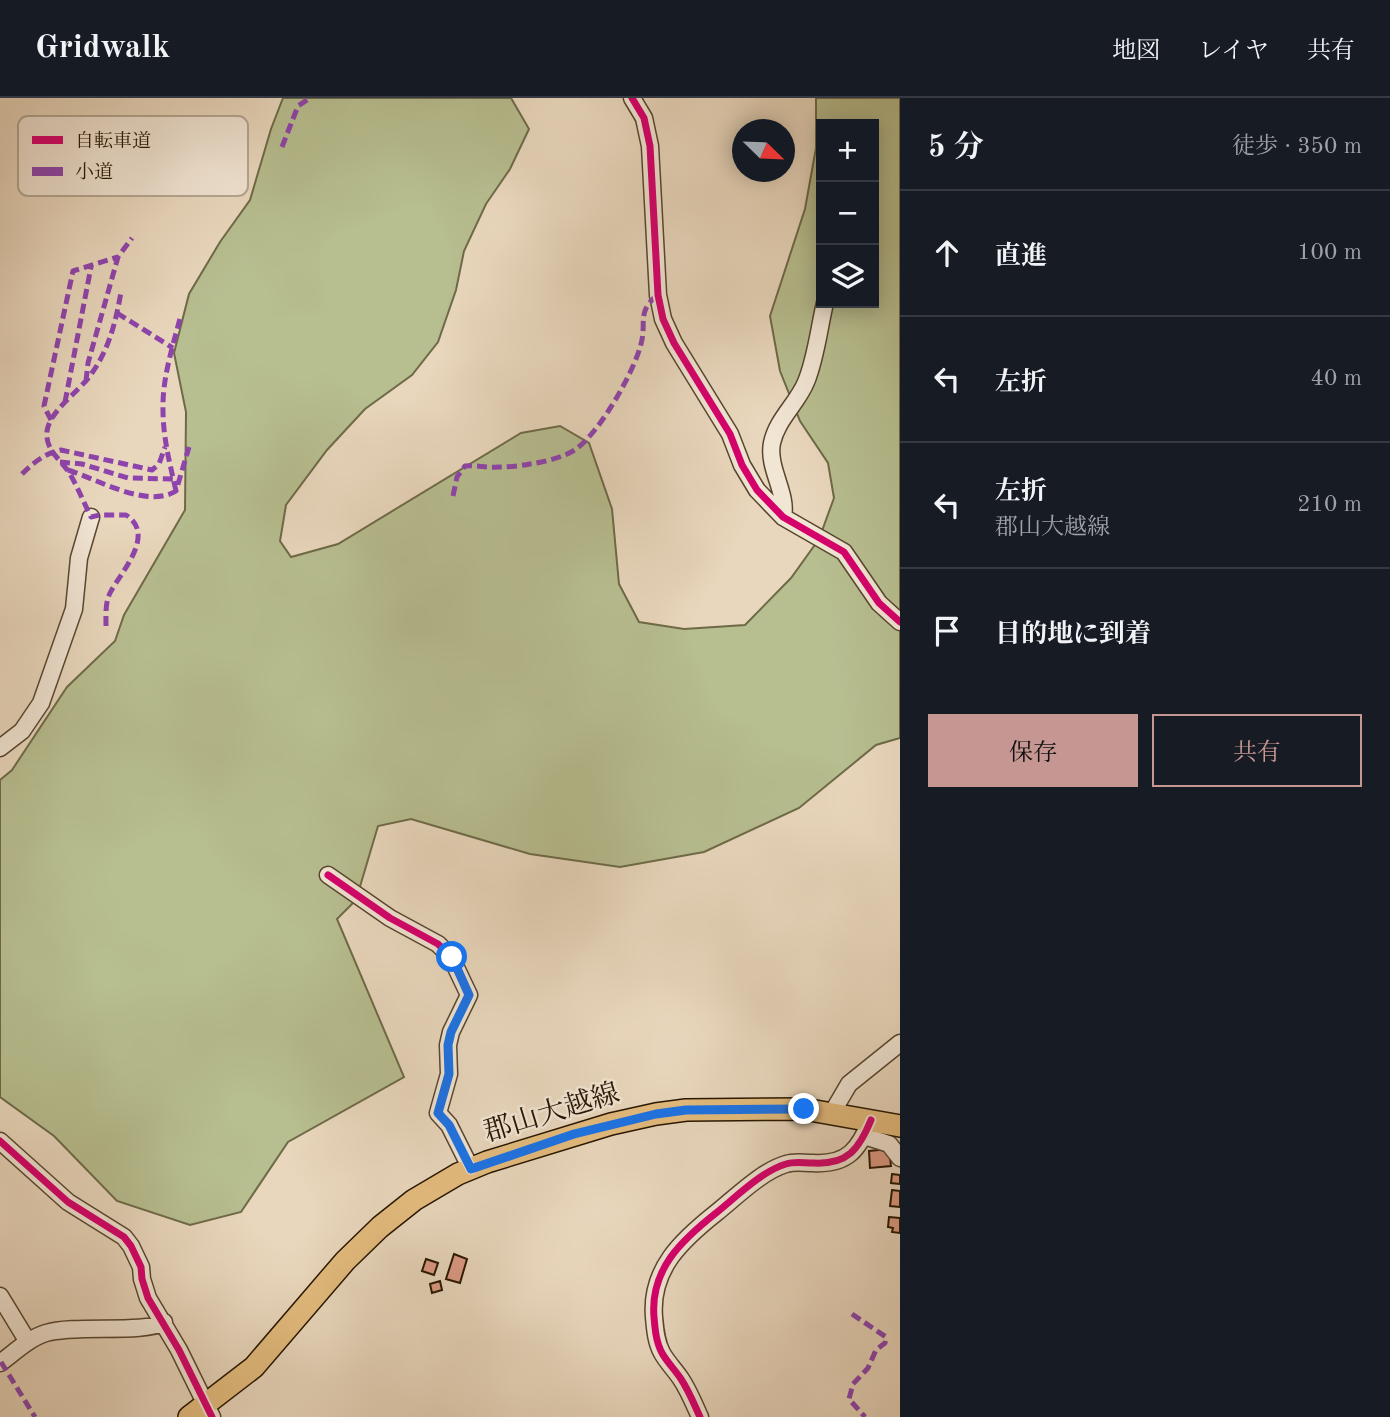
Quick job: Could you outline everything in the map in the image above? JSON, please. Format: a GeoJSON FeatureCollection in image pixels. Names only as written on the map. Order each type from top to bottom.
{"type":"FeatureCollection","features":[{"type":"Feature","properties":{"kind":"main road","name":"郡山大越線"},"geometry":{"type":"LineString","coordinates":[[203,1413],[254,1367],[345,1261],[380,1227],[414,1200],[471,1169],[574,1134],[656,1114],[686,1110],[804,1109],[832,1113],[868,1128],[900,1126]]}},
{"type":"Feature","properties":{"kind":"street"},"geometry":{"type":"LineString","coordinates":[[632,98],[644,118],[650,146],[658,295],[663,319],[687,365],[730,434],[742,466],[772,508],[844,552],[879,603],[900,622]]}},
{"type":"Feature","properties":{"kind":"street"},"geometry":{"type":"LineString","coordinates":[[783,517],[785,509],[776,482],[771,447],[780,421],[800,395],[807,379],[824,308]]}},
{"type":"Feature","properties":{"kind":"street"},"geometry":{"type":"LineString","coordinates":[[0,748],[22,731],[41,703],[74,609],[79,558],[91,517]]}},
{"type":"Feature","properties":{"kind":"street"},"geometry":{"type":"LineString","coordinates":[[328,874],[390,918],[438,944],[452,957],[461,974],[469,995],[451,1032],[448,1045],[449,1074],[438,1113],[449,1125],[471,1169]]}},
{"type":"Feature","properties":{"kind":"street"},"geometry":{"type":"LineString","coordinates":[[832,1113],[849,1084],[900,1043]]}},
{"type":"Feature","properties":{"kind":"street"},"geometry":{"type":"LineString","coordinates":[[700,1417],[690,1394],[658,1342],[653,1308],[656,1284],[663,1265],[694,1231],[758,1180],[784,1164],[816,1164],[840,1160],[852,1153],[868,1128],[889,1144],[900,1158]]}},
{"type":"Feature","properties":{"kind":"street"},"geometry":{"type":"LineString","coordinates":[[0,1141],[68,1202],[124,1237],[131,1246],[141,1267],[148,1297],[164,1322],[203,1413]]}},
{"type":"Feature","properties":{"kind":"street"},"geometry":{"type":"LineString","coordinates":[[0,1296],[28,1342]]}},
{"type":"Feature","properties":{"kind":"street"},"geometry":{"type":"LineString","coordinates":[[0,1363],[28,1342],[46,1333],[93,1327],[151,1327],[164,1322]]}},
{"type":"Feature","properties":{"kind":"green space"},"geometry":{"type":"Polygon","coordinates":[[[283,98],[511,98],[529,129],[510,169],[486,204],[464,251],[456,290],[438,342],[412,375],[365,409],[327,450],[286,505],[280,541],[291,557],[338,544],[521,433],[560,426],[589,443],[612,509],[619,584],[639,622],[684,629],[745,625],[791,578],[819,539],[834,498],[828,463],[800,421],[780,371],[770,316],[805,209],[816,148],[816,308],[879,308],[879,119],[816,119],[816,98],[900,98],[900,738],[876,745],[799,808],[704,852],[620,867],[530,854],[411,819],[378,826],[356,900],[337,919],[404,1077],[288,1142],[241,1212],[190,1225],[117,1201],[54,1136],[0,1097],[0,780],[12,770],[67,687],[115,641],[124,615],[185,510],[186,412],[174,353],[189,294],[220,242],[250,200],[283,98]]]}},
{"type":"Feature","properties":{"kind":"building"},"geometry":{"type":"Polygon","coordinates":[[[889,1149],[891,1166],[870,1168],[869,1151],[889,1149]]]}},
{"type":"Feature","properties":{"kind":"building"},"geometry":{"type":"Polygon","coordinates":[[[892,1174],[900,1175],[900,1184],[891,1183],[892,1174]]]}},
{"type":"Feature","properties":{"kind":"building"},"geometry":{"type":"Polygon","coordinates":[[[892,1190],[900,1191],[900,1207],[890,1206],[892,1190]]]}},
{"type":"Feature","properties":{"kind":"building"},"geometry":{"type":"Polygon","coordinates":[[[889,1217],[900,1218],[900,1233],[892,1232],[893,1228],[888,1227],[889,1217]]]}},
{"type":"Feature","properties":{"kind":"building"},"geometry":{"type":"Polygon","coordinates":[[[454,1254],[467,1259],[460,1283],[446,1279],[454,1254]]]}},
{"type":"Feature","properties":{"kind":"building"},"geometry":{"type":"Polygon","coordinates":[[[426,1259],[438,1263],[434,1275],[422,1271],[426,1259]]]}},
{"type":"Feature","properties":{"kind":"building"},"geometry":{"type":"Polygon","coordinates":[[[440,1281],[442,1290],[432,1293],[430,1284],[440,1281]]]}},
{"type":"Feature","properties":{"kind":"marked path"},"geometry":{"type":"LineString","coordinates":[[282,147],[298,106],[310,98]]}},
{"type":"Feature","properties":{"kind":"marked path"},"geometry":{"type":"LineString","coordinates":[[86,381],[88,363],[118,257],[132,238]]}},
{"type":"Feature","properties":{"kind":"marked path"},"geometry":{"type":"LineString","coordinates":[[51,420],[44,406],[73,271],[118,257]]}},
{"type":"Feature","properties":{"kind":"marked path"},"geometry":{"type":"LineString","coordinates":[[65,402],[91,267]]}},
{"type":"Feature","properties":{"kind":"marked path"},"geometry":{"type":"LineString","coordinates":[[106,626],[108,597],[128,565],[138,533],[135,523],[126,515],[91,517],[70,474],[50,448],[47,429],[56,412],[98,364],[111,334],[121,292]]}},
{"type":"Feature","properties":{"kind":"marked path"},"geometry":{"type":"LineString","coordinates":[[453,496],[457,477],[465,466],[506,467],[542,462],[566,454],[585,441],[615,401],[631,370],[643,337],[643,318],[647,306],[658,295]]}},
{"type":"Feature","properties":{"kind":"marked path"},"geometry":{"type":"LineString","coordinates":[[117,313],[173,348]]}},
{"type":"Feature","properties":{"kind":"marked path"},"geometry":{"type":"LineString","coordinates":[[176,491],[163,420],[163,398],[181,315]]}},
{"type":"Feature","properties":{"kind":"marked path"},"geometry":{"type":"LineString","coordinates":[[22,474],[40,459],[61,450],[152,470],[159,464],[165,447]]}},
{"type":"Feature","properties":{"kind":"marked path"},"geometry":{"type":"LineString","coordinates":[[68,470],[122,491],[151,497],[164,496],[176,491],[189,447]]}},
{"type":"Feature","properties":{"kind":"marked path"},"geometry":{"type":"LineString","coordinates":[[60,462],[82,464],[128,478],[173,479]]}},
{"type":"Feature","properties":{"kind":"marked path"},"geometry":{"type":"LineString","coordinates":[[852,1314],[886,1337],[885,1343],[876,1350],[868,1368],[853,1384],[849,1399],[865,1417]]}},
{"type":"Feature","properties":{"kind":"marked path"},"geometry":{"type":"LineString","coordinates":[[1,1362],[35,1417]]}},
{"type":"Feature","properties":{"kind":"cycle path"},"geometry":{"type":"LineString","coordinates":[[632,98],[644,118],[650,146],[658,295],[663,319],[674,343],[730,434],[742,465],[757,490],[783,517],[844,552],[879,603],[900,622]]}},
{"type":"Feature","properties":{"kind":"cycle path"},"geometry":{"type":"LineString","coordinates":[[328,875],[390,918],[438,944],[451,957],[469,995],[451,1032],[448,1045],[449,1074],[438,1113],[449,1125],[471,1169]]}},
{"type":"Feature","properties":{"kind":"cycle path"},"geometry":{"type":"LineString","coordinates":[[700,1417],[657,1340],[654,1300],[663,1270],[691,1234],[759,1178],[789,1163],[825,1163],[844,1158],[857,1147],[871,1120]]}},
{"type":"Feature","properties":{"kind":"cycle path"},"geometry":{"type":"LineString","coordinates":[[0,1141],[68,1202],[124,1237],[131,1246],[141,1267],[148,1298],[179,1350],[212,1417]]}},
{"type":"Feature","properties":{"kind":"route"},"geometry":{"type":"LineString","coordinates":[[452,957],[469,995],[451,1032],[448,1045],[449,1074],[438,1113],[449,1125],[471,1169],[574,1134],[656,1114],[686,1110],[804,1109]]}}]}
